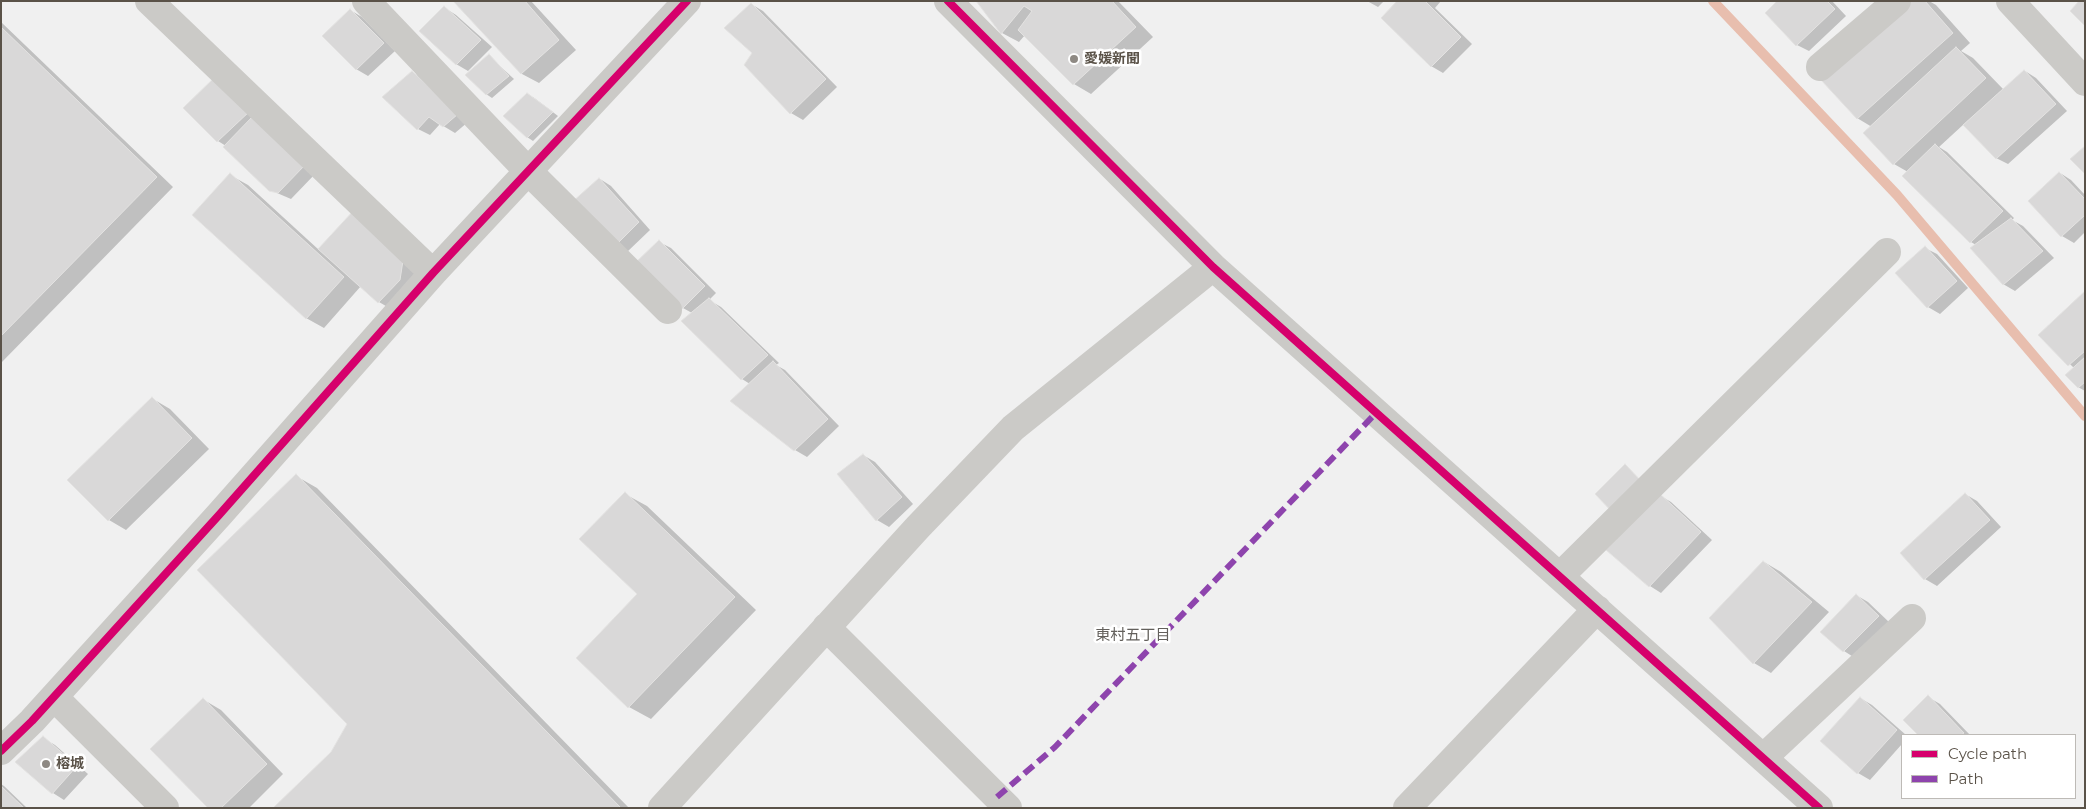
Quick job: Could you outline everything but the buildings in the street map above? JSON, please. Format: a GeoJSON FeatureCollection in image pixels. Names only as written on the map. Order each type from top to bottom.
{"type":"FeatureCollection","features":[{"type":"Feature","properties":{"kind":"street"},"geometry":{"type":"LineString","coordinates":[[149,1],[433,273]]}},
{"type":"Feature","properties":{"kind":"street"},"geometry":{"type":"LineString","coordinates":[[366,1],[528,171],[668,310]]}},
{"type":"Feature","properties":{"kind":"street"},"geometry":{"type":"LineString","coordinates":[[1,751],[54,697],[219,515],[433,273],[688,1]]}},
{"type":"Feature","properties":{"kind":"street"},"geometry":{"type":"LineString","coordinates":[[948,1],[1213,267],[1819,808]]}},
{"type":"Feature","properties":{"kind":"street"},"geometry":{"type":"LineString","coordinates":[[1820,67],[1897,1]]}},
{"type":"Feature","properties":{"kind":"street"},"geometry":{"type":"LineString","coordinates":[[2010,1],[2085,82]]}},
{"type":"Feature","properties":{"kind":"street"},"geometry":{"type":"LineString","coordinates":[[1560,576],[1887,252]]}},
{"type":"Feature","properties":{"kind":"street"},"geometry":{"type":"LineString","coordinates":[[662,808],[918,527],[1013,428],[1213,267]]}},
{"type":"Feature","properties":{"kind":"street"},"geometry":{"type":"LineString","coordinates":[[1407,808],[1597,609]]}},
{"type":"Feature","properties":{"kind":"street"},"geometry":{"type":"LineString","coordinates":[[1763,758],[1912,618]]}},
{"type":"Feature","properties":{"kind":"street"},"geometry":{"type":"LineString","coordinates":[[826,627],[1008,808]]}},
{"type":"Feature","properties":{"kind":"street"},"geometry":{"type":"LineString","coordinates":[[54,697],[165,808]]}},
{"type":"Feature","properties":{"kind":"waterway"},"geometry":{"type":"LineString","coordinates":[[1713,1],[1897,195],[2085,416]]}},
{"type":"Feature","properties":{"kind":"marked path"},"geometry":{"type":"LineString","coordinates":[[997,797],[1055,747],[1376,413]]}},
{"type":"Feature","properties":{"kind":"cycle path"},"geometry":{"type":"LineString","coordinates":[[1,751],[32,721],[219,515],[433,273],[687,1]]}},
{"type":"Feature","properties":{"kind":"cycle path"},"geometry":{"type":"LineString","coordinates":[[948,1],[1213,267],[1819,808]]}},
{"type":"Feature","properties":{"kind":"place","name":"愛媛新聞"},"geometry":{"type":"Point","coordinates":[1074,59]}},
{"type":"Feature","properties":{"kind":"place","name":"榕城"},"geometry":{"type":"Point","coordinates":[46,764]}},
{"type":"Feature","properties":{"kind":"district","name":"東村五丁目"},"geometry":{"type":"Point","coordinates":[1133,636]}}]}
